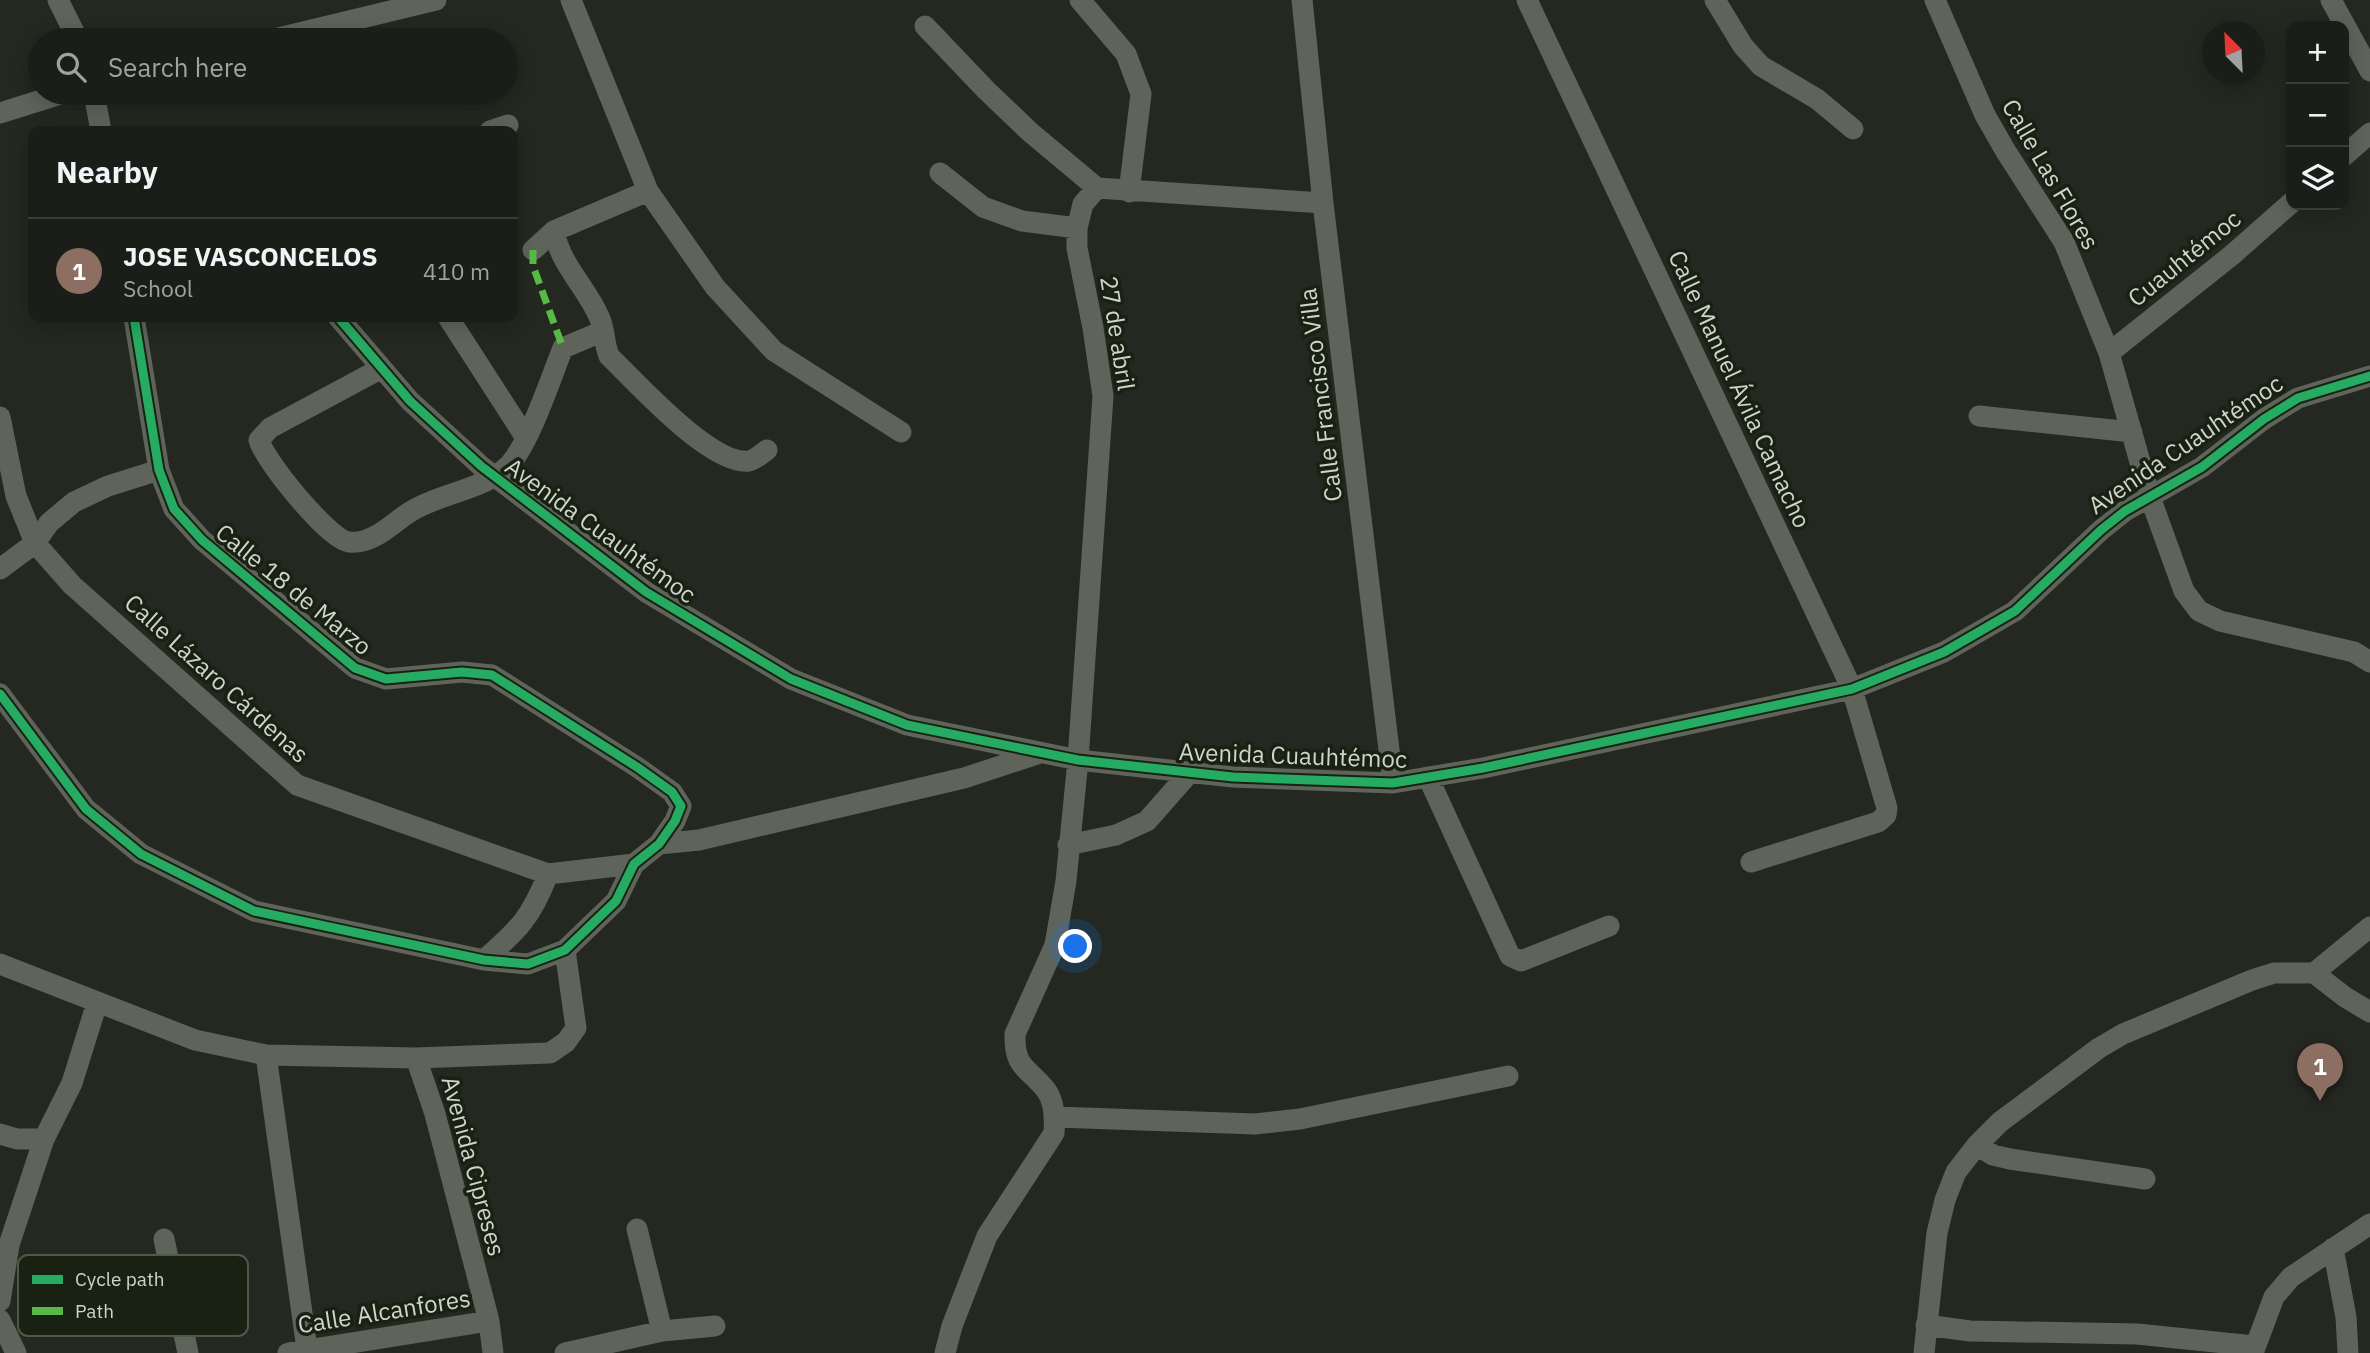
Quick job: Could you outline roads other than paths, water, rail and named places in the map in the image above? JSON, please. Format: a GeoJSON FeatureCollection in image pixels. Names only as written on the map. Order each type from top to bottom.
{"type":"FeatureCollection","features":[{"type":"Feature","properties":{"kind":"street"},"geometry":{"type":"LineString","coordinates":[[58,0],[72,28]]}},
{"type":"Feature","properties":{"kind":"street"},"geometry":{"type":"LineString","coordinates":[[320,28],[436,0]]}},
{"type":"Feature","properties":{"kind":"street"},"geometry":{"type":"LineString","coordinates":[[572,0],[648,191],[715,287],[774,351],[901,432]]}},
{"type":"Feature","properties":{"kind":"street"},"geometry":{"type":"LineString","coordinates":[[1080,0],[1126,54],[1141,94],[1129,192]]}},
{"type":"Feature","properties":{"kind":"street","name":"Calle Francisco Villa"},"geometry":{"type":"LineString","coordinates":[[1302,0],[1323,203],[1393,783]]}},
{"type":"Feature","properties":{"kind":"street","name":"Calle Manuel Ávila Camacho"},"geometry":{"type":"LineString","coordinates":[[1527,0],[1852,689],[1887,808],[1886,815],[1878,822],[1751,862]]}},
{"type":"Feature","properties":{"kind":"street"},"geometry":{"type":"LineString","coordinates":[[1715,0],[1742,46],[1761,66],[1817,99],[1853,129]]}},
{"type":"Feature","properties":{"kind":"street","name":"Calle Las Flores"},"geometry":{"type":"LineString","coordinates":[[1935,0],[1985,114],[2064,242],[2109,353],[2150,497],[2184,591],[2199,611],[2220,621],[2354,652],[2370,662]]}},
{"type":"Feature","properties":{"kind":"street"},"geometry":{"type":"LineString","coordinates":[[2331,0],[2370,71]]}},
{"type":"Feature","properties":{"kind":"street"},"geometry":{"type":"LineString","coordinates":[[925,26],[1012,115],[1097,188],[1323,203]]}},
{"type":"Feature","properties":{"kind":"street"},"geometry":{"type":"LineString","coordinates":[[0,113],[28,104]]}},
{"type":"Feature","properties":{"kind":"street"},"geometry":{"type":"LineString","coordinates":[[96,105],[100,126]]}},
{"type":"Feature","properties":{"kind":"street"},"geometry":{"type":"LineString","coordinates":[[2349,152],[2370,133]]}},
{"type":"Feature","properties":{"kind":"street"},"geometry":{"type":"LineString","coordinates":[[940,173],[983,207],[1022,221],[1077,228]]}},
{"type":"Feature","properties":{"kind":"street","name":"27 de abril"},"geometry":{"type":"LineString","coordinates":[[1056,1117],[1047,1091],[1024,1070],[1014,1050],[1014,1034],[1055,945],[1066,881],[1078,760],[1103,396],[1077,248],[1077,228],[1083,204],[1097,188]]}},
{"type":"Feature","properties":{"kind":"street"},"geometry":{"type":"LineString","coordinates":[[533,250],[554,231],[648,191]]}},
{"type":"Feature","properties":{"kind":"street","name":"Cuauhtémoc"},"geometry":{"type":"LineString","coordinates":[[2109,353],[2232,255],[2286,207]]}},
{"type":"Feature","properties":{"kind":"street"},"geometry":{"type":"LineString","coordinates":[[554,231],[558,250],[600,318],[604,345],[609,356],[706,446],[735,460],[751,461],[767,450]]}},
{"type":"Feature","properties":{"kind":"street","name":"Calle 18 de Marzo"},"geometry":{"type":"LineString","coordinates":[[135,322],[159,470],[173,509],[202,540],[355,668],[386,679],[462,672],[492,675],[637,767],[672,792],[681,806],[675,821],[659,844]]}},
{"type":"Feature","properties":{"kind":"street","name":"Avenida Cuauhtémoc"},"geometry":{"type":"LineString","coordinates":[[342,322],[380,369],[443,434],[496,477],[646,592],[791,679],[907,725],[1040,754],[1233,777],[1393,783],[1483,768],[1852,689],[1944,652],[2015,611],[2125,511],[2202,467],[2264,419],[2298,398],[2370,376]]}},
{"type":"Feature","properties":{"kind":"street"},"geometry":{"type":"LineString","coordinates":[[451,322],[526,438]]}},
{"type":"Feature","properties":{"kind":"street"},"geometry":{"type":"LineString","coordinates":[[380,369],[270,428],[259,440],[262,449],[285,481],[329,530],[349,542],[377,536],[411,511],[496,477],[512,461],[526,438],[563,348],[603,331]]}},
{"type":"Feature","properties":{"kind":"street"},"geometry":{"type":"LineString","coordinates":[[1979,416],[2132,432]]}},
{"type":"Feature","properties":{"kind":"street","name":"Calle Lázaro Cárdenas"},"geometry":{"type":"LineString","coordinates":[[0,417],[16,496],[35,543],[72,585],[297,785],[548,874],[634,864]]}},
{"type":"Feature","properties":{"kind":"street"},"geometry":{"type":"LineString","coordinates":[[0,569],[35,543],[49,523],[74,502],[108,486],[159,470]]}},
{"type":"Feature","properties":{"kind":"street"},"geometry":{"type":"LineString","coordinates":[[0,694],[86,809],[141,854],[254,911],[484,960],[528,964],[565,950],[616,901],[634,864],[659,844],[699,840],[951,782],[1040,754]]}},
{"type":"Feature","properties":{"kind":"street"},"geometry":{"type":"LineString","coordinates":[[1068,845],[1115,835],[1147,821],[1190,772]]}},
{"type":"Feature","properties":{"kind":"street"},"geometry":{"type":"LineString","coordinates":[[1428,777],[1510,956],[1521,961],[1609,926]]}},
{"type":"Feature","properties":{"kind":"street"},"geometry":{"type":"LineString","coordinates":[[484,960],[520,928],[536,904],[548,874]]}},
{"type":"Feature","properties":{"kind":"street"},"geometry":{"type":"LineString","coordinates":[[1924,1353],[1937,1233],[1945,1200],[1956,1172],[2000,1122],[2099,1048],[2123,1034],[2252,980],[2274,973],[2314,972],[2370,927]]}},
{"type":"Feature","properties":{"kind":"street"},"geometry":{"type":"LineString","coordinates":[[416,1058],[550,1053],[566,1042],[576,1028],[565,950]]}},
{"type":"Feature","properties":{"kind":"street","name":"Avenida Cipreses"},"geometry":{"type":"LineString","coordinates":[[0,964],[195,1040],[266,1055],[416,1058],[435,1114],[489,1321],[494,1353]]}},
{"type":"Feature","properties":{"kind":"street"},"geometry":{"type":"LineString","coordinates":[[2314,972],[2345,997],[2370,1012]]}},
{"type":"Feature","properties":{"kind":"street"},"geometry":{"type":"LineString","coordinates":[[0,1301],[9,1245],[44,1139],[72,1083],[97,1003]]}},
{"type":"Feature","properties":{"kind":"street"},"geometry":{"type":"LineString","coordinates":[[266,1055],[298,1351]]}},
{"type":"Feature","properties":{"kind":"street"},"geometry":{"type":"LineString","coordinates":[[944,1353],[987,1236],[1042,1154],[1054,1133],[1056,1117],[1255,1124],[1300,1119],[1508,1076]]}},
{"type":"Feature","properties":{"kind":"street"},"geometry":{"type":"LineString","coordinates":[[0,1134],[17,1139],[44,1139]]}},
{"type":"Feature","properties":{"kind":"street"},"geometry":{"type":"LineString","coordinates":[[1977,1145],[1993,1155],[2010,1159],[2145,1179]]}},
{"type":"Feature","properties":{"kind":"street"},"geometry":{"type":"LineString","coordinates":[[1926,1325],[1970,1331],[2137,1334],[2253,1350],[2274,1297],[2291,1277],[2370,1224]]}},
{"type":"Feature","properties":{"kind":"street"},"geometry":{"type":"LineString","coordinates":[[637,1229],[662,1331]]}},
{"type":"Feature","properties":{"kind":"street"},"geometry":{"type":"LineString","coordinates":[[164,1239],[167,1255]]}},
{"type":"Feature","properties":{"kind":"street"},"geometry":{"type":"LineString","coordinates":[[2333,1248],[2346,1317],[2348,1353]]}},
{"type":"Feature","properties":{"kind":"street"},"geometry":{"type":"LineString","coordinates":[[0,1320],[16,1353]]}},
{"type":"Feature","properties":{"kind":"street","name":"Calle Alcanfores"},"geometry":{"type":"LineString","coordinates":[[298,1351],[342,1349],[489,1321]]}},
{"type":"Feature","properties":{"kind":"street"},"geometry":{"type":"LineString","coordinates":[[565,1353],[662,1331],[715,1326]]}},
{"type":"Feature","properties":{"kind":"place","name":"JOSE VASCONCELOS"},"geometry":{"type":"Point","coordinates":[2320,1101]}}]}
